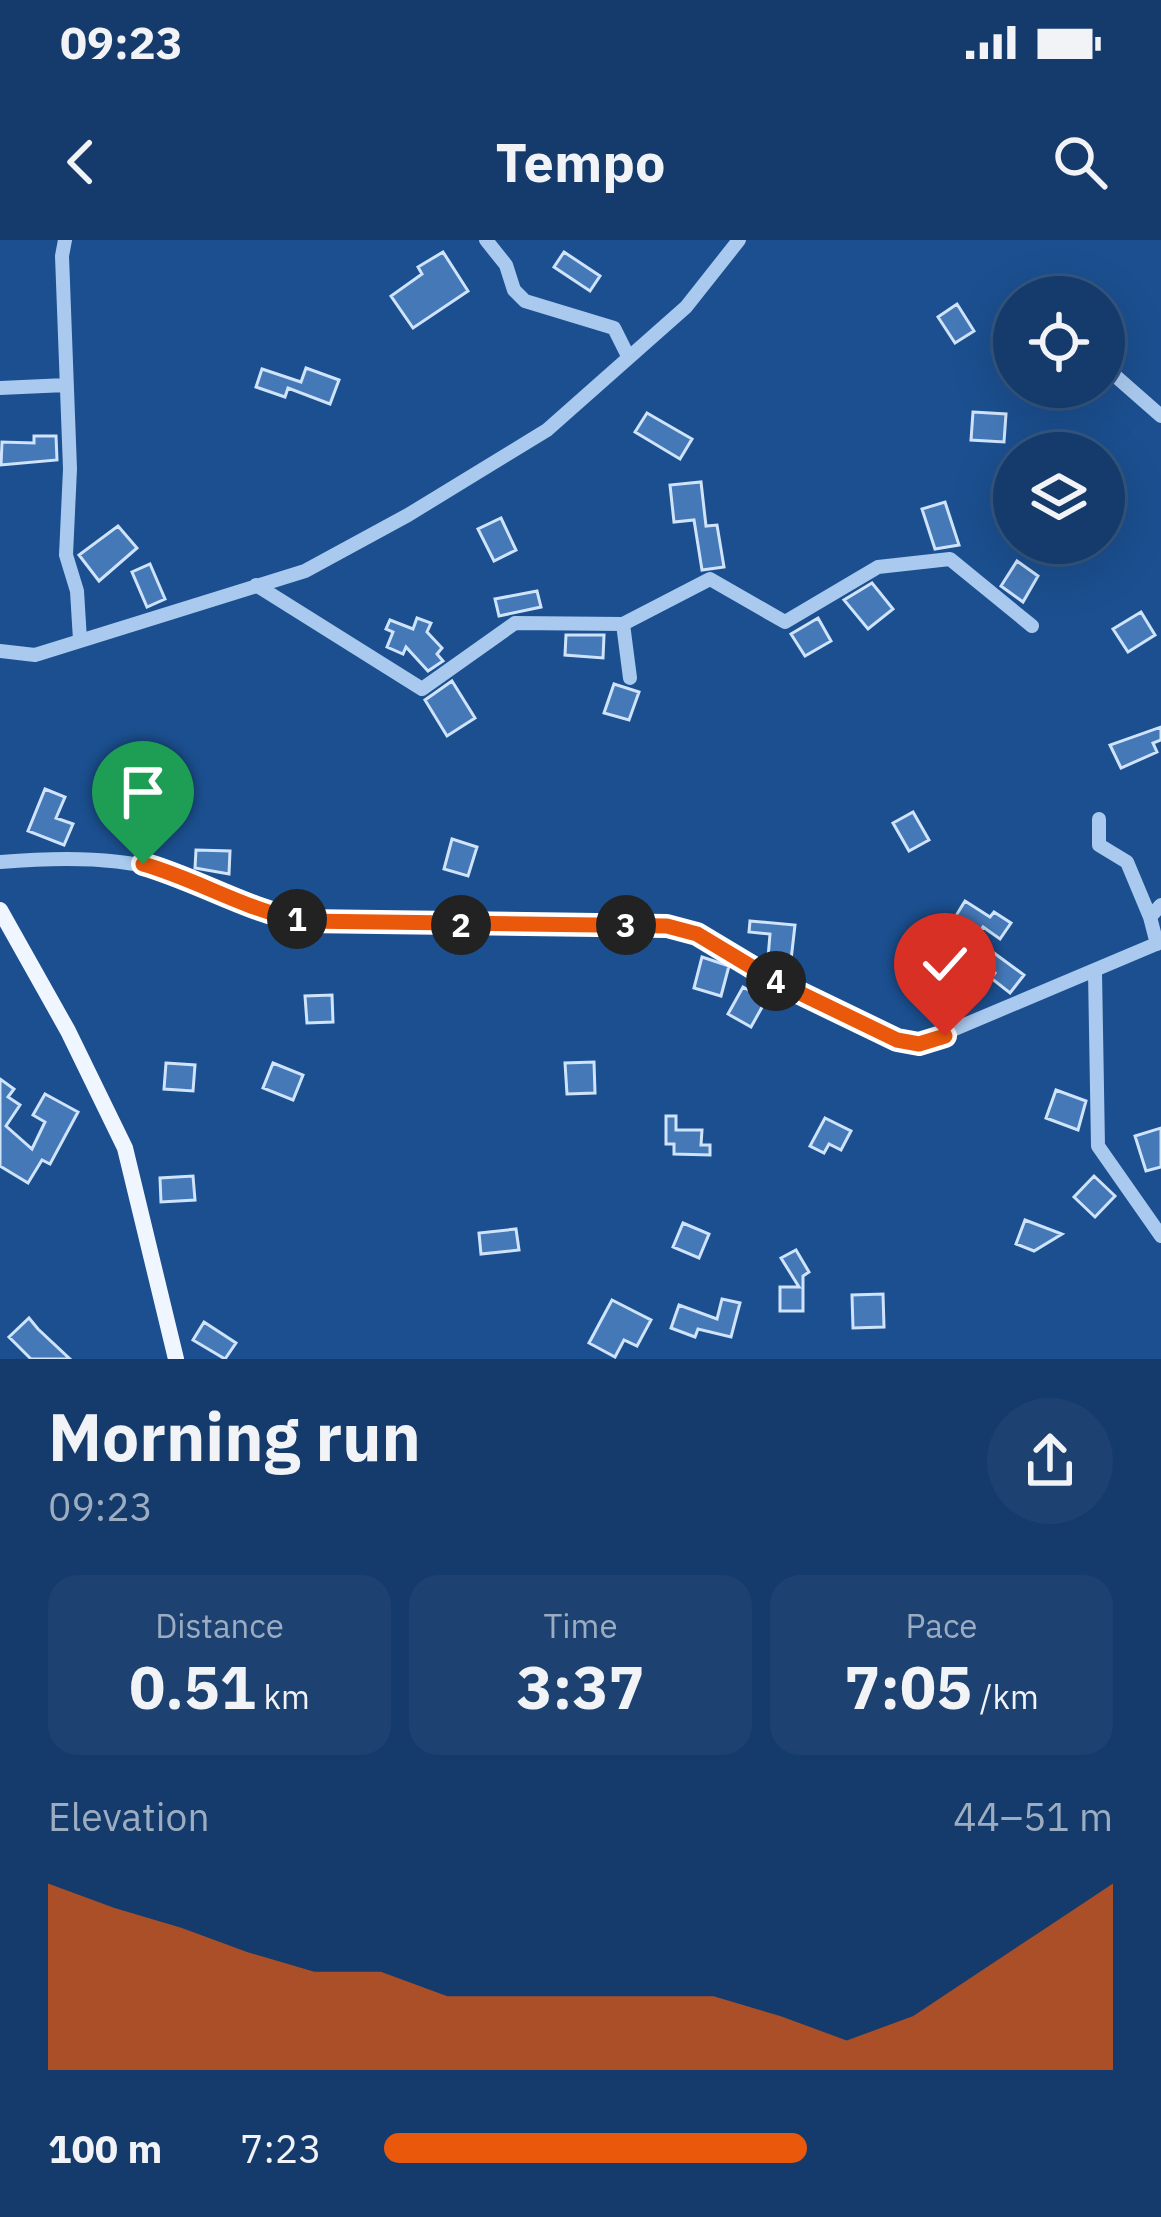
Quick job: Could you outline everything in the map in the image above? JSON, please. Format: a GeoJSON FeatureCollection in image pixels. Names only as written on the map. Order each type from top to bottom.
{"type":"FeatureCollection","features":[{"type":"Feature","properties":{"kind":"main road"},"geometry":{"type":"LineString","coordinates":[[0,910],[68,1031],[125,1148],[176,1359]]}},
{"type":"Feature","properties":{"kind":"street"},"geometry":{"type":"LineString","coordinates":[[65,240],[70,469],[66,555],[77,591],[80,640]]}},
{"type":"Feature","properties":{"kind":"street"},"geometry":{"type":"LineString","coordinates":[[486,240],[525,301],[614,328],[628,356]]}},
{"type":"Feature","properties":{"kind":"street"},"geometry":{"type":"LineString","coordinates":[[0,651],[35,655],[305,571],[547,430],[686,307],[739,240]]}},
{"type":"Feature","properties":{"kind":"street"},"geometry":{"type":"LineString","coordinates":[[1125,384],[1161,416]]}},
{"type":"Feature","properties":{"kind":"street"},"geometry":{"type":"LineString","coordinates":[[0,388],[66,385]]}},
{"type":"Feature","properties":{"kind":"street"},"geometry":{"type":"LineString","coordinates":[[256,586],[422,689],[515,623],[623,624],[710,579],[785,622],[878,567],[950,559],[1032,626]]}},
{"type":"Feature","properties":{"kind":"street"},"geometry":{"type":"LineString","coordinates":[[623,624],[630,679]]}},
{"type":"Feature","properties":{"kind":"street"},"geometry":{"type":"LineString","coordinates":[[0,862],[101,859],[143,864],[188,877],[267,914],[304,921],[667,926],[697,934],[775,981],[897,1040],[919,1044],[1159,943],[1156,911],[1126,862],[1099,845],[1099,819]]}},
{"type":"Feature","properties":{"kind":"street"},"geometry":{"type":"LineString","coordinates":[[1094,972],[1098,1146],[1161,1235]]}},
{"type":"Feature","properties":{"kind":"building"},"geometry":{"type":"Polygon","coordinates":[[[443,252],[468,291],[413,328],[391,296],[422,274],[418,267],[443,252]]]}},
{"type":"Feature","properties":{"kind":"building"},"geometry":{"type":"Polygon","coordinates":[[[564,252],[600,276],[590,291],[554,267],[564,252]]]}},
{"type":"Feature","properties":{"kind":"building"},"geometry":{"type":"Polygon","coordinates":[[[957,304],[974,331],[955,343],[938,317],[957,304]]]}},
{"type":"Feature","properties":{"kind":"building"},"geometry":{"type":"Polygon","coordinates":[[[306,368],[339,380],[330,404],[288,388],[285,397],[256,387],[262,369],[301,382],[306,368]]]}},
{"type":"Feature","properties":{"kind":"building"},"geometry":{"type":"Polygon","coordinates":[[[973,412],[1006,414],[1005,432],[993,432],[993,441],[971,440],[973,412]]]}},
{"type":"Feature","properties":{"kind":"building"},"geometry":{"type":"Polygon","coordinates":[[[647,413],[692,439],[680,459],[635,432],[647,413]]]}},
{"type":"Feature","properties":{"kind":"building"},"geometry":{"type":"Polygon","coordinates":[[[34,436],[56,436],[57,460],[1,465],[2,442],[34,443],[34,436]]]}},
{"type":"Feature","properties":{"kind":"building"},"geometry":{"type":"Polygon","coordinates":[[[701,482],[706,526],[717,525],[724,567],[702,570],[694,520],[674,522],[670,485],[701,482]]]}},
{"type":"Feature","properties":{"kind":"building"},"geometry":{"type":"Polygon","coordinates":[[[945,502],[959,545],[935,549],[922,509],[945,502]]]}},
{"type":"Feature","properties":{"kind":"building"},"geometry":{"type":"Polygon","coordinates":[[[501,518],[516,550],[494,561],[478,529],[501,518]]]}},
{"type":"Feature","properties":{"kind":"building"},"geometry":{"type":"Polygon","coordinates":[[[118,526],[137,548],[99,581],[79,555],[118,526]]]}},
{"type":"Feature","properties":{"kind":"building"},"geometry":{"type":"Polygon","coordinates":[[[150,564],[165,599],[147,607],[132,572],[150,564]]]}},
{"type":"Feature","properties":{"kind":"building"},"geometry":{"type":"Polygon","coordinates":[[[1015,564],[1038,576],[1023,602],[1001,586],[1015,564]]]}},
{"type":"Feature","properties":{"kind":"building"},"geometry":{"type":"Polygon","coordinates":[[[872,583],[893,609],[868,629],[844,600],[872,583]]]}},
{"type":"Feature","properties":{"kind":"building"},"geometry":{"type":"Polygon","coordinates":[[[537,591],[541,607],[499,616],[495,599],[537,591]]]}},
{"type":"Feature","properties":{"kind":"building"},"geometry":{"type":"Polygon","coordinates":[[[1141,612],[1155,635],[1128,652],[1113,629],[1141,612]]]}},
{"type":"Feature","properties":{"kind":"building"},"geometry":{"type":"Polygon","coordinates":[[[417,618],[431,623],[427,632],[442,648],[437,654],[443,661],[428,671],[406,647],[403,654],[387,647],[393,632],[386,629],[390,620],[413,629],[417,618]]]}},
{"type":"Feature","properties":{"kind":"building"},"geometry":{"type":"Polygon","coordinates":[[[818,618],[831,641],[805,656],[791,634],[818,618]]]}},
{"type":"Feature","properties":{"kind":"building"},"geometry":{"type":"Polygon","coordinates":[[[566,635],[604,635],[603,658],[565,655],[566,635]]]}},
{"type":"Feature","properties":{"kind":"building"},"geometry":{"type":"Polygon","coordinates":[[[452,681],[475,718],[447,736],[425,700],[452,681]]]}},
{"type":"Feature","properties":{"kind":"building"},"geometry":{"type":"Polygon","coordinates":[[[614,684],[639,692],[629,720],[604,713],[614,684]]]}},
{"type":"Feature","properties":{"kind":"building"},"geometry":{"type":"Polygon","coordinates":[[[1161,727],[1161,740],[1153,743],[1157,752],[1121,768],[1110,745],[1161,727]]]}},
{"type":"Feature","properties":{"kind":"building"},"geometry":{"type":"Polygon","coordinates":[[[45,789],[65,797],[56,818],[73,824],[64,845],[28,831],[45,789]]]}},
{"type":"Feature","properties":{"kind":"building"},"geometry":{"type":"Polygon","coordinates":[[[913,812],[929,840],[909,851],[893,823],[913,812]]]}},
{"type":"Feature","properties":{"kind":"building"},"geometry":{"type":"Polygon","coordinates":[[[452,839],[477,847],[468,876],[444,869],[452,839]]]}},
{"type":"Feature","properties":{"kind":"building"},"geometry":{"type":"Polygon","coordinates":[[[196,850],[230,851],[229,874],[195,868],[196,850]]]}},
{"type":"Feature","properties":{"kind":"building"},"geometry":{"type":"Polygon","coordinates":[[[965,901],[990,917],[994,912],[1011,923],[1000,939],[983,927],[978,935],[954,919],[965,901]]]}},
{"type":"Feature","properties":{"kind":"building"},"geometry":{"type":"Polygon","coordinates":[[[750,921],[795,925],[791,960],[768,958],[770,934],[749,932],[750,921]]]}},
{"type":"Feature","properties":{"kind":"building"},"geometry":{"type":"Polygon","coordinates":[[[994,953],[1024,975],[1010,993],[991,978],[995,973],[985,965],[994,953]]]}},
{"type":"Feature","properties":{"kind":"building"},"geometry":{"type":"Polygon","coordinates":[[[702,957],[729,966],[721,996],[694,988],[702,957]]]}},
{"type":"Feature","properties":{"kind":"building"},"geometry":{"type":"Polygon","coordinates":[[[743,987],[766,1000],[751,1027],[728,1014],[743,987]]]}},
{"type":"Feature","properties":{"kind":"building"},"geometry":{"type":"Polygon","coordinates":[[[332,995],[333,1022],[307,1023],[305,996],[332,995]]]}},
{"type":"Feature","properties":{"kind":"building"},"geometry":{"type":"Polygon","coordinates":[[[594,1062],[595,1093],[567,1094],[565,1063],[594,1062]]]}},
{"type":"Feature","properties":{"kind":"building"},"geometry":{"type":"Polygon","coordinates":[[[166,1063],[195,1065],[193,1091],[164,1089],[166,1063]]]}},
{"type":"Feature","properties":{"kind":"building"},"geometry":{"type":"Polygon","coordinates":[[[273,1063],[303,1075],[293,1100],[263,1088],[273,1063]]]}},
{"type":"Feature","properties":{"kind":"building"},"geometry":{"type":"Polygon","coordinates":[[[0,1079],[14,1089],[8,1097],[20,1105],[6,1126],[32,1149],[45,1122],[33,1115],[45,1094],[78,1112],[50,1164],[42,1160],[28,1183],[0,1166],[0,1079]]]}},
{"type":"Feature","properties":{"kind":"building"},"geometry":{"type":"Polygon","coordinates":[[[1056,1090],[1086,1101],[1078,1130],[1046,1118],[1056,1090]]]}},
{"type":"Feature","properties":{"kind":"building"},"geometry":{"type":"Polygon","coordinates":[[[666,1116],[676,1116],[676,1130],[702,1130],[701,1145],[710,1145],[710,1155],[674,1154],[674,1144],[666,1144],[666,1116]]]}},
{"type":"Feature","properties":{"kind":"building"},"geometry":{"type":"Polygon","coordinates":[[[825,1118],[851,1131],[841,1150],[829,1144],[824,1153],[810,1146],[825,1118]]]}},
{"type":"Feature","properties":{"kind":"building"},"geometry":{"type":"Polygon","coordinates":[[[1161,1128],[1161,1167],[1146,1171],[1135,1136],[1161,1128]]]}},
{"type":"Feature","properties":{"kind":"building"},"geometry":{"type":"Polygon","coordinates":[[[193,1176],[195,1200],[161,1202],[160,1178],[193,1176]]]}},
{"type":"Feature","properties":{"kind":"building"},"geometry":{"type":"Polygon","coordinates":[[[1094,1176],[1115,1196],[1095,1217],[1074,1197],[1094,1176]]]}},
{"type":"Feature","properties":{"kind":"building"},"geometry":{"type":"Polygon","coordinates":[[[1025,1220],[1062,1234],[1034,1251],[1016,1244],[1025,1220]]]}},
{"type":"Feature","properties":{"kind":"building"},"geometry":{"type":"Polygon","coordinates":[[[683,1223],[709,1234],[699,1258],[673,1247],[683,1223]]]}},
{"type":"Feature","properties":{"kind":"building"},"geometry":{"type":"Polygon","coordinates":[[[516,1229],[519,1250],[481,1254],[479,1233],[516,1229]]]}},
{"type":"Feature","properties":{"kind":"building"},"geometry":{"type":"Polygon","coordinates":[[[796,1250],[809,1272],[803,1276],[803,1311],[780,1311],[780,1287],[799,1287],[781,1258],[796,1250]]]}},
{"type":"Feature","properties":{"kind":"building"},"geometry":{"type":"Polygon","coordinates":[[[883,1294],[884,1327],[853,1328],[852,1295],[883,1294]]]}},
{"type":"Feature","properties":{"kind":"building"},"geometry":{"type":"Polygon","coordinates":[[[722,1299],[740,1303],[731,1337],[698,1329],[695,1337],[671,1328],[679,1305],[717,1319],[722,1299]]]}},
{"type":"Feature","properties":{"kind":"building"},"geometry":{"type":"Polygon","coordinates":[[[612,1300],[651,1320],[637,1346],[624,1340],[615,1357],[589,1343],[612,1300]]]}},
{"type":"Feature","properties":{"kind":"building"},"geometry":{"type":"Polygon","coordinates":[[[29,1318],[70,1359],[31,1359],[9,1337],[29,1318]]]}},
{"type":"Feature","properties":{"kind":"building"},"geometry":{"type":"Polygon","coordinates":[[[204,1322],[236,1343],[225,1359],[193,1340],[204,1322]]]}},
{"type":"Feature","properties":{"kind":"route"},"geometry":{"type":"LineString","coordinates":[[143,864],[188,877],[267,914],[304,921],[667,926],[697,934],[775,981],[897,1040],[919,1044],[945,1036]]}}]}
